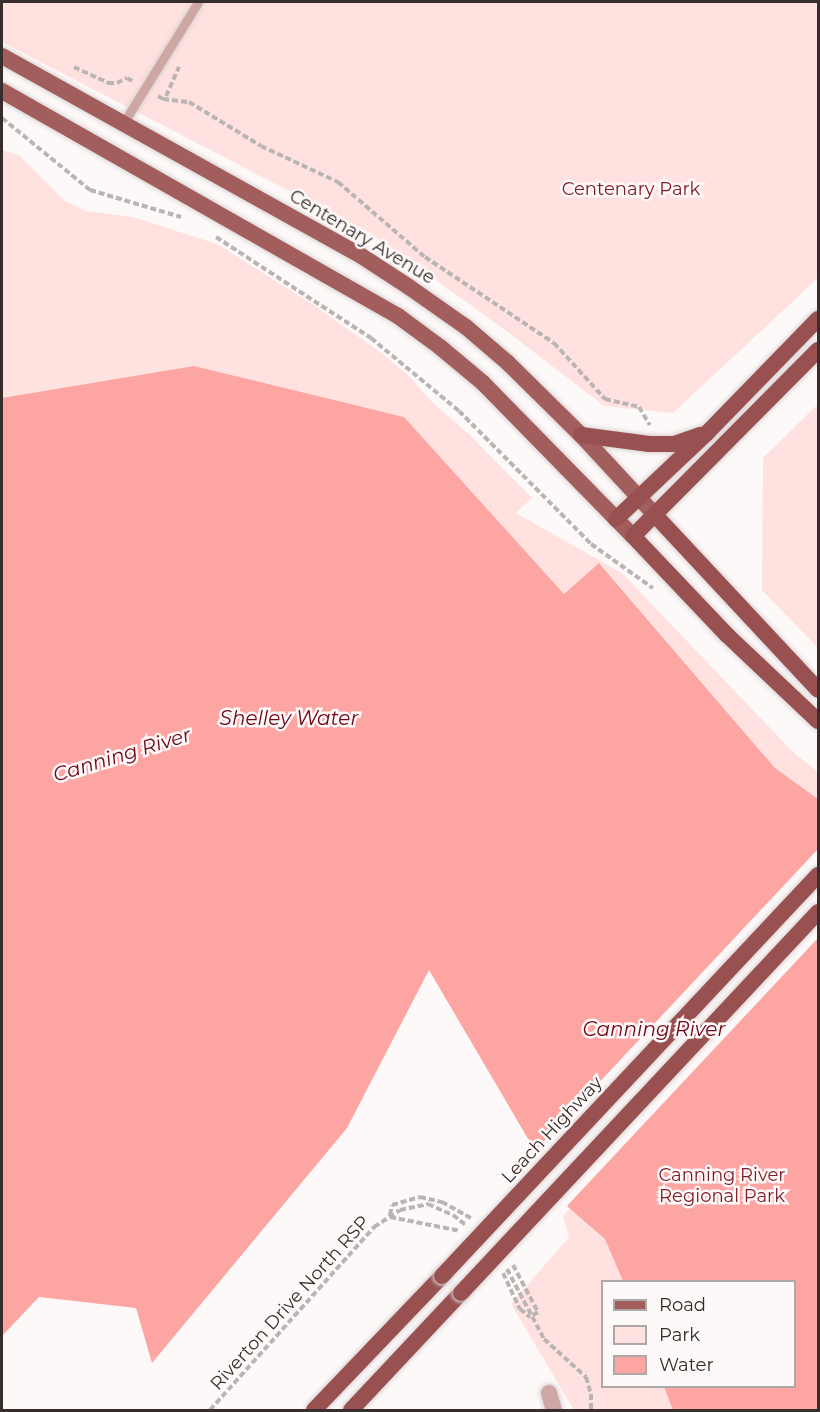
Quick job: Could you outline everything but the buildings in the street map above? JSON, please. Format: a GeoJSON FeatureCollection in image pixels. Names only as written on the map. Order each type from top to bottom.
{"type":"FeatureCollection","features":[{"type":"Feature","properties":{"kind":"highway"},"geometry":{"type":"LineString","coordinates":[[616,519],[707,433],[819,319]]}},
{"type":"Feature","properties":{"kind":"highway"},"geometry":{"type":"LineString","coordinates":[[819,350],[633,536],[727,635],[819,721]]}},
{"type":"Feature","properties":{"kind":"highway"},"geometry":{"type":"LineString","coordinates":[[581,435],[643,444],[666,444],[707,433]]}},
{"type":"Feature","properties":{"kind":"highway"},"geometry":{"type":"LineString","coordinates":[[655,515],[819,690]]}},
{"type":"Feature","properties":{"kind":"highway","name":"Leach Highway"},"geometry":{"type":"LineString","coordinates":[[314,1410],[819,875]]}},
{"type":"Feature","properties":{"kind":"highway"},"geometry":{"type":"LineString","coordinates":[[351,1410],[819,912]]}},
{"type":"Feature","properties":{"kind":"main road","name":"Centenary Avenue"},"geometry":{"type":"LineString","coordinates":[[2,56],[363,256],[410,287],[466,327],[508,363],[581,435],[655,515]]}},
{"type":"Feature","properties":{"kind":"main road"},"geometry":{"type":"LineString","coordinates":[[2,91],[398,316],[440,346],[483,383],[633,536]]}},
{"type":"Feature","properties":{"kind":"street"},"geometry":{"type":"LineString","coordinates":[[549,1392],[554,1410]]}},
{"type":"Feature","properties":{"kind":"lane"},"geometry":{"type":"LineString","coordinates":[[124,122],[198,2]]}},
{"type":"Feature","properties":{"kind":"path"},"geometry":{"type":"LineString","coordinates":[[74,67],[96,80],[117,83],[127,78],[163,99],[189,102],[261,146],[338,182],[425,257],[554,343],[605,399],[639,407],[650,425],[650,433]]}},
{"type":"Feature","properties":{"kind":"path"},"geometry":{"type":"LineString","coordinates":[[2,118],[90,190],[187,219]]}},
{"type":"Feature","properties":{"kind":"path"},"geometry":{"type":"LineString","coordinates":[[206,231],[290,283],[371,338],[459,411],[591,544],[655,590]]}},
{"type":"Feature","properties":{"kind":"path","name":"Riverton Drive North RSP"},"geometry":{"type":"LineString","coordinates":[[210,1410],[374,1227],[400,1210],[428,1204],[453,1215],[470,1228]]}},
{"type":"Feature","properties":{"kind":"path"},"geometry":{"type":"LineString","coordinates":[[503,1262],[544,1339],[586,1377],[591,1394],[591,1410]]}},
{"type":"Feature","properties":{"kind":"green space","name":"Centenary Park"},"geometry":{"type":"Polygon","coordinates":[[[2,2],[818,2],[818,278],[673,413],[604,406],[509,333],[372,234],[2,42],[2,2]]]}},
{"type":"Feature","properties":{"kind":"green space"},"geometry":{"type":"Polygon","coordinates":[[[2,150],[19,155],[65,201],[86,211],[133,217],[217,244],[314,305],[384,355],[408,375],[432,402],[470,435],[532,498],[516,513],[622,573],[793,752],[818,772],[818,799],[775,768],[600,563],[564,594],[404,417],[194,366],[2,398],[2,150]]]}},
{"type":"Feature","properties":{"kind":"green space"},"geometry":{"type":"Polygon","coordinates":[[[818,404],[818,648],[762,590],[763,458],[818,404]]]}},
{"type":"Feature","properties":{"kind":"green space","name":"Canning River Regional Park"},"geometry":{"type":"Polygon","coordinates":[[[818,945],[818,1410],[574,1410],[511,1304],[569,1237],[563,1216],[818,945]]]}},
{"type":"Feature","properties":{"kind":"water","name":"Shelley Water"},"geometry":{"type":"Polygon","coordinates":[[[194,366],[404,417],[564,594],[599,563],[775,768],[818,799],[818,1410],[673,1410],[664,1388],[796,1388],[796,1280],[623,1280],[605,1239],[568,1207],[429,970],[347,1128],[152,1363],[136,1308],[39,1297],[2,1336],[2,398],[194,366]]]}},
{"type":"Feature","properties":{"kind":"pier"},"geometry":{"type":"Polygon","coordinates":[[[818,849],[818,938],[565,1208],[533,1153],[818,849]]]}},
{"type":"Feature","properties":{"kind":"water label","name":"Canning River"},"geometry":{"type":"Point","coordinates":[122,755]}},
{"type":"Feature","properties":{"kind":"water label","name":"Canning River"},"geometry":{"type":"Point","coordinates":[654,1029]}}]}
